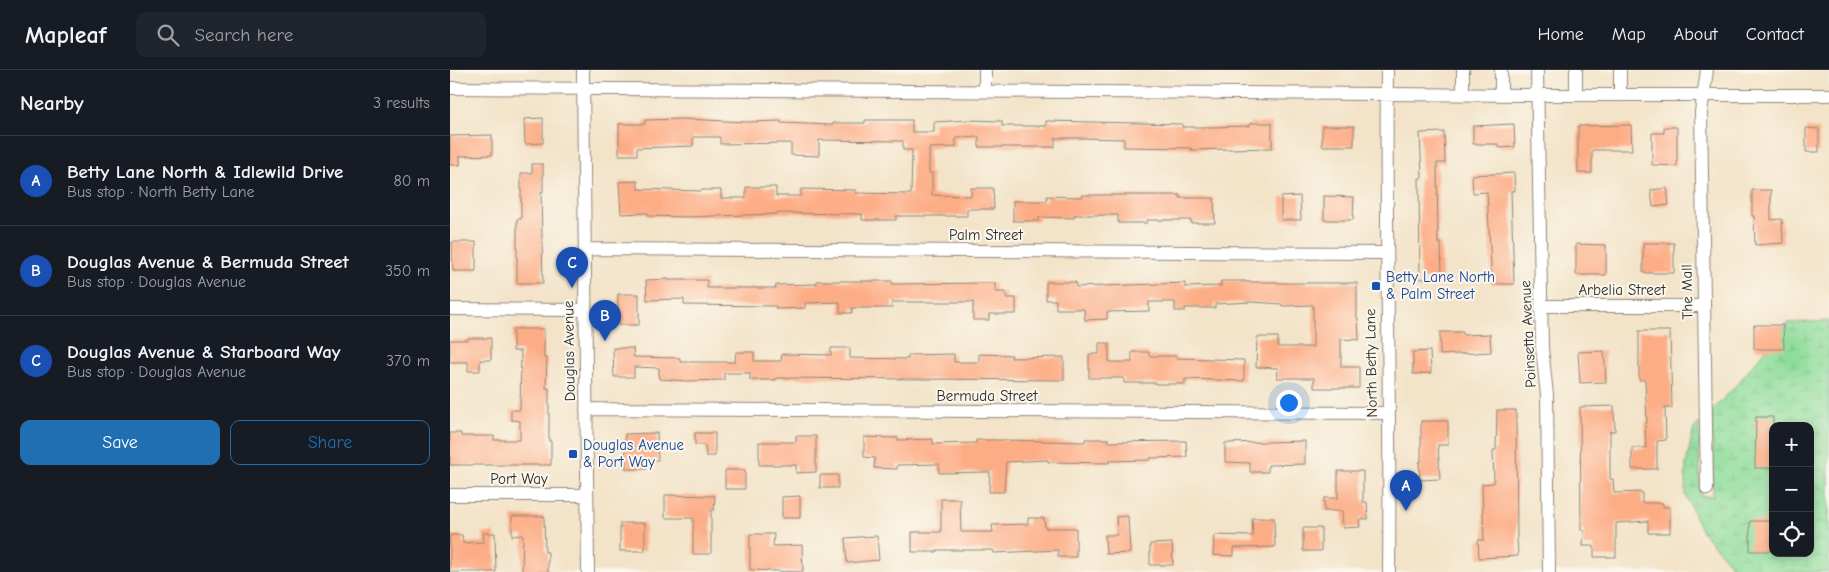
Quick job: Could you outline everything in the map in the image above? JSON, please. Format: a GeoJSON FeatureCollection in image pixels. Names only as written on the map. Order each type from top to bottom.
{"type":"FeatureCollection","features":[{"type":"Feature","properties":{"kind":"street","name":"Douglas Avenue"},"geometry":{"type":"LineString","coordinates":[[583,70],[588,572]]}},
{"type":"Feature","properties":{"kind":"street"},"geometry":{"type":"LineString","coordinates":[[985,70],[985,91]]}},
{"type":"Feature","properties":{"kind":"street","name":"North Betty Lane"},"geometry":{"type":"LineString","coordinates":[[1387,70],[1386,253],[1389,572]]}},
{"type":"Feature","properties":{"kind":"street"},"geometry":{"type":"LineString","coordinates":[[1463,70],[1463,95]]}},
{"type":"Feature","properties":{"kind":"street"},"geometry":{"type":"LineString","coordinates":[[1501,70],[1501,95]]}},
{"type":"Feature","properties":{"kind":"street","name":"Poinsetta Avenue"},"geometry":{"type":"LineString","coordinates":[[1537,70],[1542,348],[1547,395],[1549,572]]}},
{"type":"Feature","properties":{"kind":"street"},"geometry":{"type":"LineString","coordinates":[[1576,70],[1576,95]]}},
{"type":"Feature","properties":{"kind":"street"},"geometry":{"type":"LineString","coordinates":[[1620,70],[1620,95]]}},
{"type":"Feature","properties":{"kind":"street","name":"The Mall"},"geometry":{"type":"LineString","coordinates":[[1706,489],[1701,112],[1707,70]]}},
{"type":"Feature","properties":{"kind":"street"},"geometry":{"type":"LineString","coordinates":[[450,88],[1463,95],[1829,95]]}},
{"type":"Feature","properties":{"kind":"street","name":"Palm Street"},"geometry":{"type":"LineString","coordinates":[[585,249],[1386,253]]}},
{"type":"Feature","properties":{"kind":"street","name":"Arbelia Street"},"geometry":{"type":"LineString","coordinates":[[1541,306],[1703,306]]}},
{"type":"Feature","properties":{"kind":"street"},"geometry":{"type":"LineString","coordinates":[[450,309],[584,310]]}},
{"type":"Feature","properties":{"kind":"street","name":"Bermuda Street"},"geometry":{"type":"LineString","coordinates":[[586,409],[1388,413]]}},
{"type":"Feature","properties":{"kind":"street","name":"Port Way"},"geometry":{"type":"LineString","coordinates":[[450,495],[587,495]]}},
{"type":"Feature","properties":{"kind":"green space"},"geometry":{"type":"Polygon","coordinates":[[[1829,321],[1829,572],[1732,572],[1731,565],[1701,530],[1685,494],[1686,464],[1694,428],[1699,423],[1700,496],[1713,496],[1712,410],[1732,390],[1788,323],[1829,321]]]}},
{"type":"Feature","properties":{"kind":"building"},"geometry":{"type":"Polygon","coordinates":[[[543,118],[543,143],[525,144],[524,119],[543,118]]]}},
{"type":"Feature","properties":{"kind":"building"},"geometry":{"type":"Polygon","coordinates":[[[684,119],[746,122],[781,121],[781,123],[833,125],[833,123],[865,123],[865,120],[912,120],[912,132],[934,132],[934,122],[969,120],[1002,121],[1002,126],[1046,126],[1046,121],[1183,124],[1182,127],[1250,126],[1250,123],[1272,123],[1272,148],[1191,150],[1191,148],[1124,147],[1124,139],[1080,138],[1055,138],[1055,147],[979,147],[979,137],[956,138],[956,147],[929,148],[929,173],[932,173],[932,195],[971,196],[971,188],[993,188],[994,209],[967,209],[967,216],[896,216],[896,220],[862,220],[862,214],[776,213],[686,217],[648,216],[648,213],[621,214],[619,182],[638,181],[638,189],[721,190],[721,198],[746,198],[746,187],[776,187],[776,196],[801,196],[801,189],[911,194],[912,150],[903,150],[903,141],[819,140],[819,156],[791,155],[791,143],[720,144],[720,137],[693,137],[693,146],[637,148],[637,155],[619,155],[619,124],[645,124],[645,120],[684,119]]]}},
{"type":"Feature","properties":{"kind":"building"},"geometry":{"type":"Polygon","coordinates":[[[1514,124],[1515,147],[1498,148],[1498,144],[1473,144],[1473,126],[1514,124]]]}},
{"type":"Feature","properties":{"kind":"building"},"geometry":{"type":"Polygon","coordinates":[[[1631,125],[1632,150],[1592,150],[1592,173],[1578,173],[1578,126],[1631,125]]]}},
{"type":"Feature","properties":{"kind":"building"},"geometry":{"type":"Polygon","coordinates":[[[1322,126],[1354,126],[1354,146],[1322,146],[1322,126]]]}},
{"type":"Feature","properties":{"kind":"building"},"geometry":{"type":"Polygon","coordinates":[[[1664,127],[1677,127],[1677,166],[1652,165],[1652,133],[1664,133],[1664,127]]]}},
{"type":"Feature","properties":{"kind":"building"},"geometry":{"type":"Polygon","coordinates":[[[1806,128],[1819,129],[1819,152],[1806,152],[1806,128]]]}},
{"type":"Feature","properties":{"kind":"building"},"geometry":{"type":"Polygon","coordinates":[[[1444,132],[1445,163],[1437,163],[1438,243],[1441,243],[1442,278],[1420,279],[1419,178],[1422,178],[1420,133],[1444,132]]]}},
{"type":"Feature","properties":{"kind":"building"},"geometry":{"type":"Polygon","coordinates":[[[492,135],[492,155],[460,156],[460,165],[450,165],[450,136],[492,135]]]}},
{"type":"Feature","properties":{"kind":"building"},"geometry":{"type":"Polygon","coordinates":[[[532,164],[543,164],[543,192],[541,192],[543,283],[517,283],[517,219],[521,219],[521,173],[532,173],[532,164]]]}},
{"type":"Feature","properties":{"kind":"building"},"geometry":{"type":"Polygon","coordinates":[[[1514,173],[1515,191],[1511,191],[1514,284],[1492,284],[1487,192],[1473,193],[1472,175],[1514,173]]]}},
{"type":"Feature","properties":{"kind":"building"},"geometry":{"type":"Polygon","coordinates":[[[1667,188],[1669,205],[1653,207],[1651,190],[1667,188]]]}},
{"type":"Feature","properties":{"kind":"building"},"geometry":{"type":"Polygon","coordinates":[[[1752,190],[1771,190],[1771,220],[1782,219],[1783,243],[1755,245],[1752,190]]]}},
{"type":"Feature","properties":{"kind":"building"},"geometry":{"type":"Polygon","coordinates":[[[1082,195],[1180,195],[1180,198],[1214,198],[1215,223],[1191,223],[1191,220],[1147,220],[1147,223],[1118,223],[1118,215],[1074,215],[1074,218],[1039,217],[1039,221],[1013,221],[1013,201],[1047,201],[1047,196],[1082,197],[1082,195]]]}},
{"type":"Feature","properties":{"kind":"building"},"geometry":{"type":"Polygon","coordinates":[[[1300,196],[1301,220],[1281,220],[1281,197],[1300,196]]]}},
{"type":"Feature","properties":{"kind":"building"},"geometry":{"type":"Polygon","coordinates":[[[1324,196],[1354,197],[1353,220],[1324,220],[1324,196]]]}},
{"type":"Feature","properties":{"kind":"building"},"geometry":{"type":"Polygon","coordinates":[[[452,242],[476,242],[476,271],[453,271],[452,242]]]}},
{"type":"Feature","properties":{"kind":"building"},"geometry":{"type":"Polygon","coordinates":[[[1643,243],[1674,243],[1674,273],[1643,273],[1643,243]]]}},
{"type":"Feature","properties":{"kind":"building"},"geometry":{"type":"Polygon","coordinates":[[[1576,244],[1606,245],[1606,275],[1576,275],[1576,244]]]}},
{"type":"Feature","properties":{"kind":"building"},"geometry":{"type":"Polygon","coordinates":[[[646,280],[707,280],[707,288],[776,288],[776,285],[817,284],[817,281],[892,281],[892,284],[995,283],[995,292],[1006,292],[1006,298],[1016,298],[1016,314],[989,314],[989,320],[973,320],[973,302],[892,302],[892,308],[852,308],[852,313],[840,313],[840,302],[805,303],[805,308],[776,309],[776,306],[684,305],[684,299],[647,300],[646,280]]]}},
{"type":"Feature","properties":{"kind":"building"},"geometry":{"type":"Polygon","coordinates":[[[1221,281],[1357,283],[1359,340],[1341,339],[1341,367],[1359,367],[1359,388],[1314,388],[1314,378],[1277,378],[1278,368],[1256,367],[1257,337],[1278,337],[1278,347],[1313,347],[1313,305],[1282,306],[1282,304],[1251,302],[1215,304],[1215,308],[1185,308],[1185,311],[1175,311],[1175,302],[1149,302],[1149,311],[1107,312],[1107,319],[1085,320],[1084,309],[1056,309],[1056,300],[1046,300],[1046,282],[1076,282],[1076,287],[1185,283],[1185,287],[1221,286],[1221,281]]]}},
{"type":"Feature","properties":{"kind":"building"},"geometry":{"type":"Polygon","coordinates":[[[618,294],[639,294],[639,325],[618,325],[618,294]]]}},
{"type":"Feature","properties":{"kind":"building"},"geometry":{"type":"Polygon","coordinates":[[[1754,325],[1783,325],[1784,349],[1754,349],[1754,325]]]}},
{"type":"Feature","properties":{"kind":"building"},"geometry":{"type":"Polygon","coordinates":[[[513,329],[544,329],[544,358],[547,358],[546,388],[549,388],[551,465],[450,465],[450,433],[461,433],[461,436],[494,436],[494,440],[520,440],[520,421],[511,420],[511,410],[520,410],[521,351],[513,351],[513,329]]]}},
{"type":"Feature","properties":{"kind":"building"},"geometry":{"type":"Polygon","coordinates":[[[1639,331],[1670,331],[1672,408],[1665,408],[1666,440],[1657,441],[1657,469],[1632,469],[1632,448],[1646,448],[1645,380],[1639,380],[1639,331]]]}},
{"type":"Feature","properties":{"kind":"building"},"geometry":{"type":"Polygon","coordinates":[[[1440,332],[1463,332],[1463,335],[1490,334],[1491,352],[1440,355],[1440,332]]]}},
{"type":"Feature","properties":{"kind":"building"},"geometry":{"type":"Polygon","coordinates":[[[468,338],[491,338],[491,360],[480,360],[480,371],[468,371],[468,362],[450,362],[450,340],[468,340],[468,338]]]}},
{"type":"Feature","properties":{"kind":"building"},"geometry":{"type":"Polygon","coordinates":[[[1099,343],[1109,343],[1109,362],[1132,362],[1132,352],[1149,352],[1149,356],[1176,356],[1176,358],[1244,360],[1244,381],[1185,379],[1185,384],[1156,384],[1124,383],[1124,378],[1089,378],[1089,354],[1099,354],[1099,343]]]}},
{"type":"Feature","properties":{"kind":"building"},"geometry":{"type":"Polygon","coordinates":[[[613,348],[633,348],[634,357],[680,358],[680,362],[735,362],[736,352],[754,352],[754,361],[781,361],[782,354],[831,355],[831,348],[850,348],[850,358],[908,359],[908,355],[954,354],[954,362],[979,362],[979,354],[1012,355],[1011,358],[1064,357],[1064,380],[776,378],[776,380],[750,380],[750,373],[724,373],[724,380],[688,381],[659,379],[659,368],[634,367],[634,377],[614,377],[613,348]]]}},
{"type":"Feature","properties":{"kind":"building"},"geometry":{"type":"Polygon","coordinates":[[[1430,351],[1431,373],[1413,374],[1413,352],[1430,351]]]}},
{"type":"Feature","properties":{"kind":"building"},"geometry":{"type":"Polygon","coordinates":[[[1604,351],[1606,382],[1580,383],[1578,352],[1604,351]]]}},
{"type":"Feature","properties":{"kind":"building"},"geometry":{"type":"Polygon","coordinates":[[[1614,406],[1615,431],[1610,431],[1610,479],[1613,479],[1614,493],[1642,492],[1642,503],[1663,503],[1663,507],[1670,507],[1670,533],[1648,533],[1648,521],[1616,523],[1616,557],[1594,557],[1594,546],[1583,546],[1584,530],[1581,530],[1580,407],[1614,406]]]}},
{"type":"Feature","properties":{"kind":"building"},"geometry":{"type":"Polygon","coordinates":[[[1497,410],[1516,410],[1518,556],[1479,558],[1478,540],[1484,540],[1482,484],[1494,483],[1493,450],[1496,450],[1497,410]]]}},
{"type":"Feature","properties":{"kind":"building"},"geometry":{"type":"Polygon","coordinates":[[[1756,417],[1773,417],[1773,422],[1769,422],[1769,468],[1755,468],[1756,417]]]}},
{"type":"Feature","properties":{"kind":"building"},"geometry":{"type":"Polygon","coordinates":[[[1421,421],[1448,421],[1448,445],[1438,445],[1440,479],[1420,480],[1421,421]]]}},
{"type":"Feature","properties":{"kind":"building"},"geometry":{"type":"Polygon","coordinates":[[[657,433],[658,460],[647,460],[647,469],[626,469],[625,434],[657,433]]]}},
{"type":"Feature","properties":{"kind":"building"},"geometry":{"type":"Polygon","coordinates":[[[695,433],[715,433],[715,456],[706,456],[705,445],[695,445],[695,433]]]}},
{"type":"Feature","properties":{"kind":"building"},"geometry":{"type":"Polygon","coordinates":[[[796,436],[816,436],[816,472],[796,473],[796,465],[759,465],[759,442],[796,442],[796,436]]]}},
{"type":"Feature","properties":{"kind":"building"},"geometry":{"type":"Polygon","coordinates":[[[864,437],[898,438],[898,440],[933,439],[933,444],[976,443],[976,440],[1085,442],[1085,439],[1109,439],[1109,442],[1186,441],[1187,457],[1109,461],[1109,463],[1048,462],[1048,460],[1006,462],[1004,492],[989,492],[990,472],[939,473],[939,464],[897,465],[897,469],[874,468],[875,458],[864,457],[864,437]]]}},
{"type":"Feature","properties":{"kind":"building"},"geometry":{"type":"Polygon","coordinates":[[[1305,441],[1305,464],[1268,465],[1268,472],[1250,472],[1250,463],[1225,462],[1225,443],[1305,441]]]}},
{"type":"Feature","properties":{"kind":"building"},"geometry":{"type":"Polygon","coordinates":[[[725,470],[745,470],[745,489],[725,489],[725,470]]]}},
{"type":"Feature","properties":{"kind":"building"},"geometry":{"type":"Polygon","coordinates":[[[1338,471],[1363,471],[1363,502],[1367,502],[1368,519],[1359,519],[1360,527],[1343,528],[1342,511],[1324,511],[1324,498],[1338,498],[1338,471]]]}},
{"type":"Feature","properties":{"kind":"building"},"geometry":{"type":"Polygon","coordinates":[[[820,475],[838,475],[838,488],[820,488],[820,475]]]}},
{"type":"Feature","properties":{"kind":"building"},"geometry":{"type":"Polygon","coordinates":[[[665,495],[715,496],[714,510],[711,510],[711,554],[693,554],[693,518],[665,518],[665,495]]]}},
{"type":"Feature","properties":{"kind":"building"},"geometry":{"type":"Polygon","coordinates":[[[800,496],[800,518],[782,518],[782,497],[800,496]]]}},
{"type":"Feature","properties":{"kind":"building"},"geometry":{"type":"Polygon","coordinates":[[[941,499],[960,499],[961,532],[993,532],[992,525],[1028,524],[1028,518],[1044,518],[1045,528],[1076,528],[1076,557],[1058,557],[1058,550],[994,553],[993,550],[912,552],[912,532],[941,532],[941,499]]]}},
{"type":"Feature","properties":{"kind":"building"},"geometry":{"type":"Polygon","coordinates":[[[512,516],[544,516],[545,552],[548,552],[548,572],[522,572],[523,535],[512,536],[512,516]]]}},
{"type":"Feature","properties":{"kind":"building"},"geometry":{"type":"Polygon","coordinates":[[[1128,516],[1130,553],[1106,554],[1105,535],[1117,535],[1116,517],[1128,516]]]}},
{"type":"Feature","properties":{"kind":"building"},"geometry":{"type":"Polygon","coordinates":[[[1252,518],[1274,518],[1275,547],[1234,548],[1234,556],[1213,555],[1214,535],[1253,536],[1252,518]]]}},
{"type":"Feature","properties":{"kind":"building"},"geometry":{"type":"Polygon","coordinates":[[[1750,521],[1769,521],[1769,551],[1750,551],[1750,521]]]}},
{"type":"Feature","properties":{"kind":"building"},"geometry":{"type":"Polygon","coordinates":[[[620,523],[645,523],[645,551],[620,551],[620,523]]]}},
{"type":"Feature","properties":{"kind":"building"},"geometry":{"type":"Polygon","coordinates":[[[1303,528],[1321,528],[1321,551],[1303,551],[1303,528]]]}},
{"type":"Feature","properties":{"kind":"building"},"geometry":{"type":"Polygon","coordinates":[[[483,533],[495,533],[496,572],[450,572],[450,535],[462,535],[463,543],[484,542],[483,533]]]}},
{"type":"Feature","properties":{"kind":"building"},"geometry":{"type":"Polygon","coordinates":[[[750,534],[774,534],[773,546],[802,545],[803,572],[750,570],[750,534]]]}},
{"type":"Feature","properties":{"kind":"building"},"geometry":{"type":"Polygon","coordinates":[[[877,536],[879,560],[847,563],[845,538],[877,536]]]}},
{"type":"Feature","properties":{"kind":"building"},"geometry":{"type":"Polygon","coordinates":[[[1172,543],[1173,565],[1150,565],[1150,544],[1172,543]]]}},
{"type":"Feature","properties":{"kind":"place","name":"Betty Lane North & Palm Street"},"geometry":{"type":"Point","coordinates":[1376,286]}},
{"type":"Feature","properties":{"kind":"place","name":"Douglas Avenue & Starboard Way"},"geometry":{"type":"Point","coordinates":[572,288]}},
{"type":"Feature","properties":{"kind":"place","name":"Douglas Avenue & Bermuda Street"},"geometry":{"type":"Point","coordinates":[605,341]}},
{"type":"Feature","properties":{"kind":"place","name":"Douglas Avenue & Port Way"},"geometry":{"type":"Point","coordinates":[573,454]}},
{"type":"Feature","properties":{"kind":"place","name":"Betty Lane North & Idlewild Drive"},"geometry":{"type":"Point","coordinates":[1406,511]}}]}
